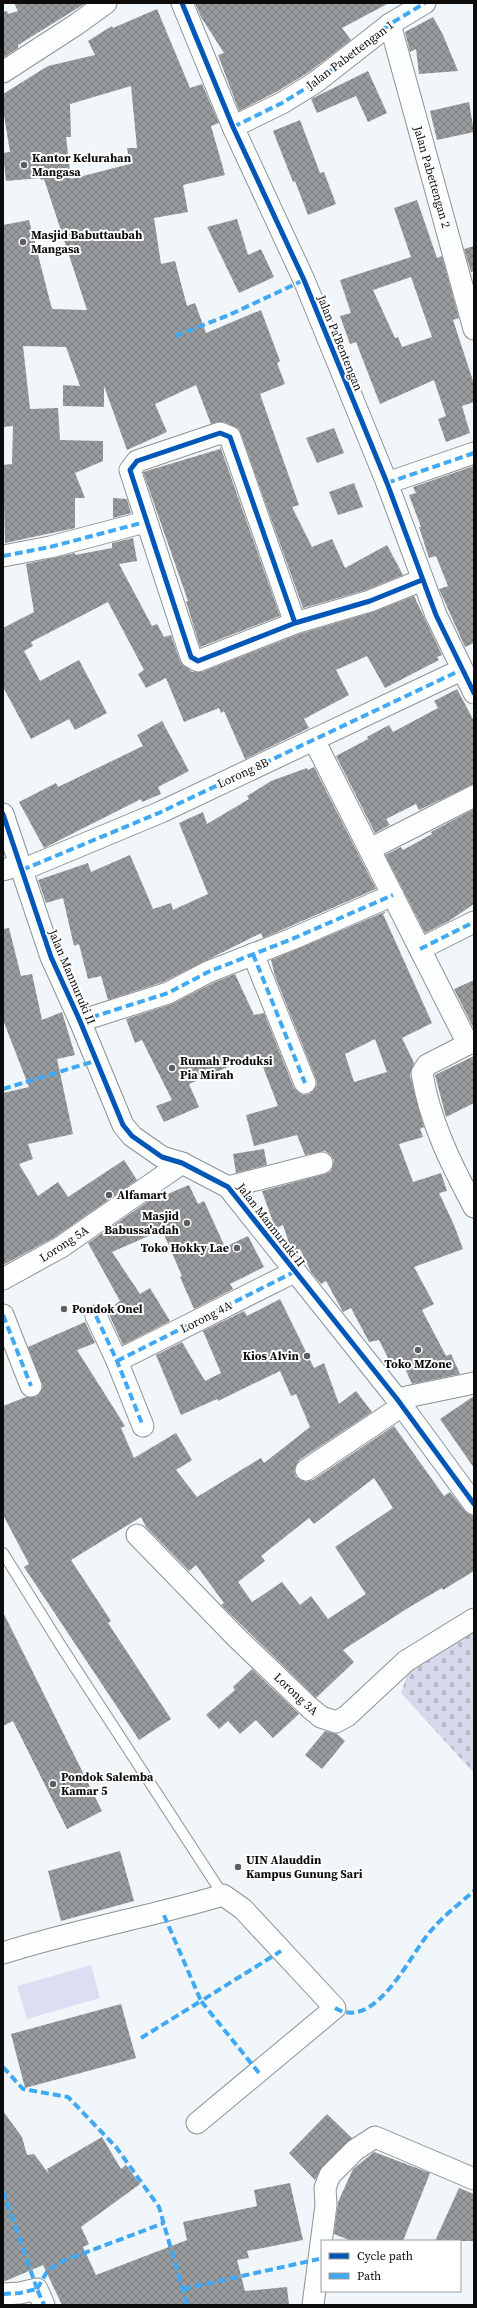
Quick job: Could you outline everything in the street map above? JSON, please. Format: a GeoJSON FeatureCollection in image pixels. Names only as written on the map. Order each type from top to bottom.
{"type":"FeatureCollection","features":[{"type":"Feature","properties":{"kind":"street"},"geometry":{"type":"LineString","coordinates":[[3,72],[71,28],[106,3]]}},
{"type":"Feature","properties":{"kind":"street","name":"Jalan Pa'Bentengan"},"geometry":{"type":"LineString","coordinates":[[182,3],[233,127],[304,280],[387,483],[422,580],[462,670],[474,693]]}},
{"type":"Feature","properties":{"kind":"street","name":"Jalan Pabettengan 1"},"geometry":{"type":"LineString","coordinates":[[233,127],[282,103],[316,82],[390,24],[425,3]]}},
{"type":"Feature","properties":{"kind":"street","name":"Jalan Pabettengan 2"},"geometry":{"type":"LineString","coordinates":[[390,24],[474,329]]}},
{"type":"Feature","properties":{"kind":"street"},"geometry":{"type":"LineString","coordinates":[[295,623],[228,434],[220,433],[137,461],[132,466],[130,470],[145,522],[191,657],[194,660],[198,660],[295,623],[370,601],[422,580]]}},
{"type":"Feature","properties":{"kind":"street"},"geometry":{"type":"LineString","coordinates":[[387,483],[474,453]]}},
{"type":"Feature","properties":{"kind":"street"},"geometry":{"type":"LineString","coordinates":[[3,556],[50,547],[145,522]]}},
{"type":"Feature","properties":{"kind":"street","name":"Lorong 8B"},"geometry":{"type":"LineString","coordinates":[[15,868],[161,812],[462,670]]}},
{"type":"Feature","properties":{"kind":"street"},"geometry":{"type":"LineString","coordinates":[[314,740],[420,949],[471,1043],[427,1065],[422,1073],[429,1102],[447,1152],[474,1207]]}},
{"type":"Feature","properties":{"kind":"street"},"geometry":{"type":"LineString","coordinates":[[370,849],[474,796]]}},
{"type":"Feature","properties":{"kind":"street","name":"Jalan Mannuruki II"},"geometry":{"type":"LineString","coordinates":[[3,814],[15,868],[51,957],[80,1021],[123,1125],[145,1147],[162,1157],[182,1163],[228,1188],[399,1402],[474,1504]]}},
{"type":"Feature","properties":{"kind":"street"},"geometry":{"type":"LineString","coordinates":[[80,1021],[168,993],[208,972],[393,895]]}},
{"type":"Feature","properties":{"kind":"street"},"geometry":{"type":"LineString","coordinates":[[420,949],[474,922]]}},
{"type":"Feature","properties":{"kind":"street"},"geometry":{"type":"LineString","coordinates":[[253,954],[305,1083]]}},
{"type":"Feature","properties":{"kind":"street","name":"Lorong 5A"},"geometry":{"type":"LineString","coordinates":[[3,1279],[61,1247],[182,1163]]}},
{"type":"Feature","properties":{"kind":"street"},"geometry":{"type":"LineString","coordinates":[[228,1188],[322,1163]]}},
{"type":"Feature","properties":{"kind":"street","name":"Lorong 4A"},"geometry":{"type":"LineString","coordinates":[[117,1362],[294,1272]]}},
{"type":"Feature","properties":{"kind":"street"},"geometry":{"type":"LineString","coordinates":[[3,1315],[31,1386]]}},
{"type":"Feature","properties":{"kind":"street"},"geometry":{"type":"LineString","coordinates":[[96,1316],[117,1362],[143,1426]]}},
{"type":"Feature","properties":{"kind":"street"},"geometry":{"type":"LineString","coordinates":[[306,1470],[399,1402],[474,1383]]}},
{"type":"Feature","properties":{"kind":"street","name":"Lorong 3A"},"geometry":{"type":"LineString","coordinates":[[137,1535],[236,1637],[310,1708],[330,1721],[336,1722],[344,1719],[406,1661],[474,1619]]}},
{"type":"Feature","properties":{"kind":"street"},"geometry":{"type":"LineString","coordinates":[[3,1952],[43,1940],[163,1913],[222,1895],[243,1909],[335,2008],[197,2122]]}},
{"type":"Feature","properties":{"kind":"street"},"geometry":{"type":"LineString","coordinates":[[321,2240],[326,2205],[325,2188],[330,2175],[355,2150],[375,2137],[474,2179]]}},
{"type":"Feature","properties":{"kind":"street"},"geometry":{"type":"LineString","coordinates":[[313,2305],[321,2243]]}},
{"type":"Feature","properties":{"kind":"street"},"geometry":{"type":"LineString","coordinates":[[3,2294],[20,2293],[37,2289],[44,2305]]}},
{"type":"Feature","properties":{"kind":"lane"},"geometry":{"type":"LineString","coordinates":[[3,1553],[61,1646],[222,1895]]}},
{"type":"Feature","properties":{"kind":"green space"},"geometry":{"type":"Polygon","coordinates":[[[474,1628],[474,1773],[401,1693],[411,1664],[474,1628]]]}},
{"type":"Feature","properties":{"kind":"shaded area"},"geometry":{"type":"Polygon","coordinates":[[[91,1965],[100,1998],[27,2019],[17,1986],[91,1965]]]}},
{"type":"Feature","properties":{"kind":"building"},"geometry":{"type":"Polygon","coordinates":[[[14,3],[86,3],[18,45],[18,48],[3,58],[3,12],[7,11],[8,14],[18,11],[14,3]]]}},
{"type":"Feature","properties":{"kind":"building"},"geometry":{"type":"Polygon","coordinates":[[[195,3],[389,3],[342,28],[351,40],[309,72],[276,92],[239,111],[218,55],[224,53],[201,17],[195,3]]]}},
{"type":"Feature","properties":{"kind":"building"},"geometry":{"type":"Polygon","coordinates":[[[157,9],[190,88],[202,84],[219,123],[211,126],[225,175],[183,185],[188,212],[154,218],[161,264],[175,261],[187,306],[195,303],[206,333],[261,310],[280,361],[277,363],[285,384],[260,394],[299,505],[292,507],[312,547],[332,539],[345,568],[387,545],[403,575],[366,590],[303,608],[239,429],[224,422],[211,424],[196,385],[155,404],[167,432],[127,450],[104,386],[104,407],[63,406],[63,385],[80,386],[66,347],[23,346],[30,409],[58,408],[60,440],[103,441],[103,461],[75,473],[85,498],[75,498],[75,528],[5,543],[3,465],[12,464],[13,426],[3,427],[3,225],[29,220],[52,309],[87,310],[44,179],[41,180],[40,178],[6,181],[3,153],[10,152],[3,109],[3,94],[48,66],[95,55],[88,41],[112,26],[113,28],[157,9]],[[131,86],[70,104],[71,137],[66,137],[71,179],[130,164],[127,148],[137,148],[131,86]]]}},
{"type":"Feature","properties":{"kind":"building"},"geometry":{"type":"Polygon","coordinates":[[[433,17],[443,35],[458,71],[419,74],[416,49],[410,52],[405,32],[433,17]]]}},
{"type":"Feature","properties":{"kind":"building"},"geometry":{"type":"Polygon","coordinates":[[[368,71],[387,113],[368,122],[356,96],[317,113],[311,99],[368,71]]]}},
{"type":"Feature","properties":{"kind":"building"},"geometry":{"type":"Polygon","coordinates":[[[469,102],[474,132],[437,140],[430,111],[469,102]]]}},
{"type":"Feature","properties":{"kind":"building"},"geometry":{"type":"Polygon","coordinates":[[[300,120],[320,173],[324,172],[336,204],[308,215],[273,131],[300,120]]]}},
{"type":"Feature","properties":{"kind":"building"},"geometry":{"type":"Polygon","coordinates":[[[417,200],[437,258],[442,256],[459,318],[453,320],[474,384],[474,402],[462,406],[470,433],[446,442],[438,419],[446,416],[434,380],[380,404],[356,342],[350,344],[340,316],[351,313],[340,280],[411,257],[394,208],[417,200]],[[411,277],[373,290],[395,338],[398,337],[402,347],[432,337],[411,277]]]}},
{"type":"Feature","properties":{"kind":"building"},"geometry":{"type":"Polygon","coordinates":[[[237,219],[248,255],[261,249],[274,277],[239,293],[207,227],[237,219]]]}},
{"type":"Feature","properties":{"kind":"building"},"geometry":{"type":"Polygon","coordinates":[[[474,246],[474,271],[471,272],[464,249],[474,246]]]}},
{"type":"Feature","properties":{"kind":"building"},"geometry":{"type":"Polygon","coordinates":[[[334,428],[344,453],[317,463],[306,438],[334,428]]]}},
{"type":"Feature","properties":{"kind":"building"},"geometry":{"type":"Polygon","coordinates":[[[220,446],[280,616],[200,647],[186,601],[188,601],[143,472],[220,449],[220,446]]]}},
{"type":"Feature","properties":{"kind":"building"},"geometry":{"type":"Polygon","coordinates":[[[474,466],[474,643],[465,647],[439,589],[448,586],[436,556],[429,558],[419,527],[421,527],[409,495],[416,493],[413,487],[474,466]]]}},
{"type":"Feature","properties":{"kind":"building"},"geometry":{"type":"Polygon","coordinates":[[[354,483],[363,507],[338,515],[329,492],[354,483]]]}},
{"type":"Feature","properties":{"kind":"building"},"geometry":{"type":"Polygon","coordinates":[[[113,498],[127,499],[131,513],[113,518],[113,498]]]}},
{"type":"Feature","properties":{"kind":"building"},"geometry":{"type":"Polygon","coordinates":[[[133,538],[137,561],[119,564],[152,626],[157,624],[164,637],[171,635],[180,661],[192,672],[202,672],[299,634],[373,612],[414,596],[442,655],[437,657],[439,660],[385,688],[367,656],[336,670],[349,695],[304,719],[309,728],[245,759],[224,711],[221,713],[219,708],[184,722],[166,678],[146,688],[138,674],[144,670],[108,602],[31,642],[33,646],[24,651],[40,681],[79,660],[107,713],[75,730],[69,719],[31,739],[3,687],[3,628],[34,612],[26,564],[75,553],[75,555],[112,548],[112,543],[133,538]]]}},
{"type":"Feature","properties":{"kind":"building"},"geometry":{"type":"Polygon","coordinates":[[[457,689],[474,721],[474,784],[419,810],[416,804],[386,819],[390,825],[375,833],[336,756],[368,739],[367,737],[389,725],[393,732],[438,708],[434,701],[457,689]]]}},
{"type":"Feature","properties":{"kind":"building"},"geometry":{"type":"Polygon","coordinates":[[[162,721],[189,771],[158,787],[161,794],[142,802],[141,799],[44,848],[19,802],[56,783],[58,787],[143,746],[137,735],[162,721]]]}},
{"type":"Feature","properties":{"kind":"building"},"geometry":{"type":"Polygon","coordinates":[[[314,767],[376,889],[263,938],[261,933],[163,982],[108,1000],[101,976],[88,979],[79,944],[74,946],[63,898],[46,903],[38,880],[88,863],[91,872],[130,855],[153,909],[171,903],[173,910],[208,894],[179,823],[203,812],[207,824],[249,799],[247,796],[271,781],[307,768],[308,770],[314,767]]]}},
{"type":"Feature","properties":{"kind":"building"},"geometry":{"type":"Polygon","coordinates":[[[474,809],[474,904],[449,921],[425,933],[385,855],[401,847],[403,850],[432,834],[431,832],[474,809]]]}},
{"type":"Feature","properties":{"kind":"building"},"geometry":{"type":"Polygon","coordinates":[[[387,911],[383,914],[432,1023],[402,1038],[414,1063],[410,1075],[424,1127],[420,1129],[423,1137],[399,1144],[413,1182],[441,1173],[447,1191],[439,1193],[463,1249],[414,1267],[434,1304],[422,1310],[446,1356],[451,1354],[460,1374],[412,1384],[403,1364],[393,1368],[379,1340],[369,1342],[351,1308],[343,1312],[326,1281],[321,1284],[311,1272],[300,1249],[294,1251],[290,1246],[283,1225],[276,1228],[274,1225],[262,1191],[325,1174],[331,1171],[334,1160],[330,1154],[325,1151],[305,1155],[297,1135],[254,1146],[246,1115],[278,1106],[258,1054],[189,1084],[199,1107],[164,1122],[156,1106],[172,1100],[142,1040],[135,1043],[126,1019],[172,1004],[213,983],[235,974],[254,1015],[264,1013],[294,1088],[303,1095],[310,1094],[317,1085],[316,1079],[275,976],[271,960],[387,911]],[[375,1039],[345,1054],[354,1082],[387,1072],[375,1039]]]}},
{"type":"Feature","properties":{"kind":"building"},"geometry":{"type":"Polygon","coordinates":[[[9,928],[21,976],[32,974],[42,1020],[62,1012],[75,1055],[57,1059],[73,1134],[28,1144],[33,1159],[19,1164],[38,1196],[58,1182],[68,1197],[124,1160],[137,1180],[55,1237],[3,1265],[3,1093],[29,1087],[3,1020],[3,929],[9,928]]]}},
{"type":"Feature","properties":{"kind":"building"},"geometry":{"type":"Polygon","coordinates":[[[474,980],[474,1029],[454,989],[474,980]]]}},
{"type":"Feature","properties":{"kind":"building"},"geometry":{"type":"Polygon","coordinates":[[[474,1056],[474,1103],[446,1117],[435,1075],[474,1056]]]}},
{"type":"Feature","properties":{"kind":"building"},"geometry":{"type":"Polygon","coordinates":[[[264,1149],[267,1165],[236,1173],[233,1154],[264,1149]]]}},
{"type":"Feature","properties":{"kind":"building"},"geometry":{"type":"Polygon","coordinates":[[[189,1185],[198,1204],[204,1201],[225,1247],[248,1236],[264,1267],[230,1284],[233,1289],[194,1309],[180,1277],[182,1276],[162,1230],[112,1252],[140,1294],[150,1288],[170,1321],[123,1345],[107,1310],[120,1301],[88,1243],[150,1200],[151,1201],[189,1185]]]}},
{"type":"Feature","properties":{"kind":"building"},"geometry":{"type":"Polygon","coordinates":[[[280,1299],[314,1368],[324,1363],[339,1404],[356,1391],[372,1412],[299,1460],[294,1470],[296,1477],[306,1482],[313,1480],[394,1426],[444,1496],[450,1492],[465,1511],[474,1516],[474,1571],[443,1590],[442,1588],[408,1608],[343,1650],[354,1662],[316,1698],[221,1605],[224,1603],[196,1565],[189,1571],[146,1527],[141,1517],[71,1560],[111,1621],[108,1623],[171,1719],[139,1740],[24,1567],[29,1564],[3,1515],[3,1406],[26,1397],[36,1397],[43,1388],[28,1347],[85,1322],[95,1343],[77,1350],[125,1426],[121,1428],[134,1458],[176,1433],[192,1460],[176,1470],[197,1497],[261,1458],[264,1463],[310,1427],[296,1394],[291,1396],[280,1371],[218,1401],[217,1399],[181,1415],[156,1355],[182,1342],[205,1381],[221,1373],[203,1331],[244,1311],[247,1316],[280,1299]],[[374,1478],[314,1524],[309,1518],[261,1556],[265,1561],[238,1582],[252,1602],[282,1582],[300,1605],[311,1596],[328,1619],[366,1594],[335,1547],[393,1508],[374,1478]]]}},
{"type":"Feature","properties":{"kind":"building"},"geometry":{"type":"Polygon","coordinates":[[[474,1396],[474,1468],[440,1419],[474,1396]]]}},
{"type":"Feature","properties":{"kind":"building"},"geometry":{"type":"Polygon","coordinates":[[[3,1612],[102,1811],[67,1829],[13,1721],[3,1726],[3,1612]]]}},
{"type":"Feature","properties":{"kind":"building"},"geometry":{"type":"Polygon","coordinates":[[[252,1669],[299,1714],[273,1738],[256,1720],[240,1734],[228,1721],[219,1729],[206,1715],[235,1690],[233,1687],[252,1669]]]}},
{"type":"Feature","properties":{"kind":"building"},"geometry":{"type":"Polygon","coordinates":[[[325,1731],[337,1734],[345,1741],[322,1769],[305,1755],[325,1731]]]}},
{"type":"Feature","properties":{"kind":"building"},"geometry":{"type":"Polygon","coordinates":[[[120,1851],[134,1901],[61,1921],[48,1871],[120,1851]]]}},
{"type":"Feature","properties":{"kind":"building"},"geometry":{"type":"Polygon","coordinates":[[[121,2004],[136,2058],[25,2088],[11,2034],[121,2004]]]}},
{"type":"Feature","properties":{"kind":"building"},"geometry":{"type":"Polygon","coordinates":[[[3,2111],[22,2137],[27,2155],[34,2154],[49,2174],[47,2169],[102,2137],[121,2169],[126,2165],[140,2184],[81,2227],[89,2244],[83,2247],[96,2275],[187,2240],[183,2222],[257,2206],[254,2190],[290,2183],[303,2240],[247,2251],[249,2258],[237,2260],[245,2291],[287,2287],[289,2305],[62,2305],[43,2265],[3,2282],[3,2111]]]}},
{"type":"Feature","properties":{"kind":"building"},"geometry":{"type":"Polygon","coordinates":[[[327,2114],[352,2138],[322,2167],[315,2180],[289,2153],[327,2114]]]}},
{"type":"Feature","properties":{"kind":"building"},"geometry":{"type":"Polygon","coordinates":[[[374,2152],[430,2173],[403,2240],[349,2240],[334,2234],[338,2202],[353,2169],[374,2152]]]}},
{"type":"Feature","properties":{"kind":"building"},"geometry":{"type":"Polygon","coordinates":[[[459,2188],[474,2194],[474,2241],[435,2240],[459,2188]]]}},
{"type":"Feature","properties":{"kind":"marked path"},"geometry":{"type":"LineString","coordinates":[[233,127],[282,103],[316,82],[390,24],[425,3]]}},
{"type":"Feature","properties":{"kind":"marked path"},"geometry":{"type":"LineString","coordinates":[[175,336],[229,315],[304,280]]}},
{"type":"Feature","properties":{"kind":"marked path"},"geometry":{"type":"LineString","coordinates":[[387,483],[474,453]]}},
{"type":"Feature","properties":{"kind":"marked path"},"geometry":{"type":"LineString","coordinates":[[3,556],[50,547],[145,522]]}},
{"type":"Feature","properties":{"kind":"marked path"},"geometry":{"type":"LineString","coordinates":[[22,870],[161,812],[461,670]]}},
{"type":"Feature","properties":{"kind":"marked path"},"geometry":{"type":"LineString","coordinates":[[80,1021],[168,993],[208,972],[292,939],[393,895]]}},
{"type":"Feature","properties":{"kind":"marked path"},"geometry":{"type":"LineString","coordinates":[[420,949],[474,922]]}},
{"type":"Feature","properties":{"kind":"marked path"},"geometry":{"type":"LineString","coordinates":[[253,954],[305,1083]]}},
{"type":"Feature","properties":{"kind":"marked path"},"geometry":{"type":"LineString","coordinates":[[3,1089],[95,1061]]}},
{"type":"Feature","properties":{"kind":"marked path"},"geometry":{"type":"LineString","coordinates":[[117,1361],[294,1272]]}},
{"type":"Feature","properties":{"kind":"marked path"},"geometry":{"type":"LineString","coordinates":[[3,1315],[31,1386]]}},
{"type":"Feature","properties":{"kind":"marked path"},"geometry":{"type":"LineString","coordinates":[[96,1316],[117,1361],[143,1426]]}},
{"type":"Feature","properties":{"kind":"marked path"},"geometry":{"type":"LineString","coordinates":[[335,2008],[350,2013],[364,2010],[377,2001],[401,1974],[434,1927],[474,1891]]}},
{"type":"Feature","properties":{"kind":"marked path"},"geometry":{"type":"LineString","coordinates":[[141,2038],[201,2001],[163,1913]]}},
{"type":"Feature","properties":{"kind":"marked path"},"geometry":{"type":"LineString","coordinates":[[259,2073],[201,2001],[281,1951]]}},
{"type":"Feature","properties":{"kind":"marked path"},"geometry":{"type":"LineString","coordinates":[[3,2067],[23,2089],[68,2097],[116,2147],[159,2207],[187,2305]]}},
{"type":"Feature","properties":{"kind":"marked path"},"geometry":{"type":"LineString","coordinates":[[3,2191],[37,2289]]}},
{"type":"Feature","properties":{"kind":"marked path"},"geometry":{"type":"LineString","coordinates":[[37,2289],[48,2270],[63,2261],[164,2223]]}},
{"type":"Feature","properties":{"kind":"marked path"},"geometry":{"type":"LineString","coordinates":[[183,2289],[319,2259]]}},
{"type":"Feature","properties":{"kind":"marked path"},"geometry":{"type":"LineString","coordinates":[[3,2294],[20,2293],[37,2289],[44,2305]]}},
{"type":"Feature","properties":{"kind":"cycle path"},"geometry":{"type":"LineString","coordinates":[[182,3],[233,127],[304,280],[387,483],[436,615],[474,693]]}},
{"type":"Feature","properties":{"kind":"cycle path"},"geometry":{"type":"LineString","coordinates":[[295,623],[230,437],[220,433],[137,461],[130,470],[191,657],[198,661],[295,623],[370,601],[422,580]]}},
{"type":"Feature","properties":{"kind":"cycle path"},"geometry":{"type":"LineString","coordinates":[[3,814],[51,957],[80,1021],[123,1125],[132,1136],[162,1157],[182,1163],[228,1187],[397,1399],[474,1504]]}},
{"type":"Feature","properties":{"kind":"place","name":"Kantor Kelurahan Mangasa"},"geometry":{"type":"Point","coordinates":[24,165]}},
{"type":"Feature","properties":{"kind":"place","name":"Masjid Babuttaubah Mangasa"},"geometry":{"type":"Point","coordinates":[23,242]}},
{"type":"Feature","properties":{"kind":"place","name":"Rumah Produksi Pia Mirah"},"geometry":{"type":"Point","coordinates":[172,1068]}},
{"type":"Feature","properties":{"kind":"place","name":"Alfamart"},"geometry":{"type":"Point","coordinates":[109,1195]}},
{"type":"Feature","properties":{"kind":"place","name":"Masjid Babussa'adah"},"geometry":{"type":"Point","coordinates":[187,1223]}},
{"type":"Feature","properties":{"kind":"place","name":"Toko Hokky Lae"},"geometry":{"type":"Point","coordinates":[237,1248]}},
{"type":"Feature","properties":{"kind":"place","name":"Pondok Onel"},"geometry":{"type":"Point","coordinates":[64,1309]}},
{"type":"Feature","properties":{"kind":"place","name":"Toko MZone"},"geometry":{"type":"Point","coordinates":[418,1350]}},
{"type":"Feature","properties":{"kind":"place","name":"Kios Alvin"},"geometry":{"type":"Point","coordinates":[307,1356]}},
{"type":"Feature","properties":{"kind":"place","name":"Pondok Salemba Kamar 5"},"geometry":{"type":"Point","coordinates":[53,1784]}},
{"type":"Feature","properties":{"kind":"place","name":"UIN Alauddin Kampus Gunung Sari"},"geometry":{"type":"Point","coordinates":[238,1867]}}]}
